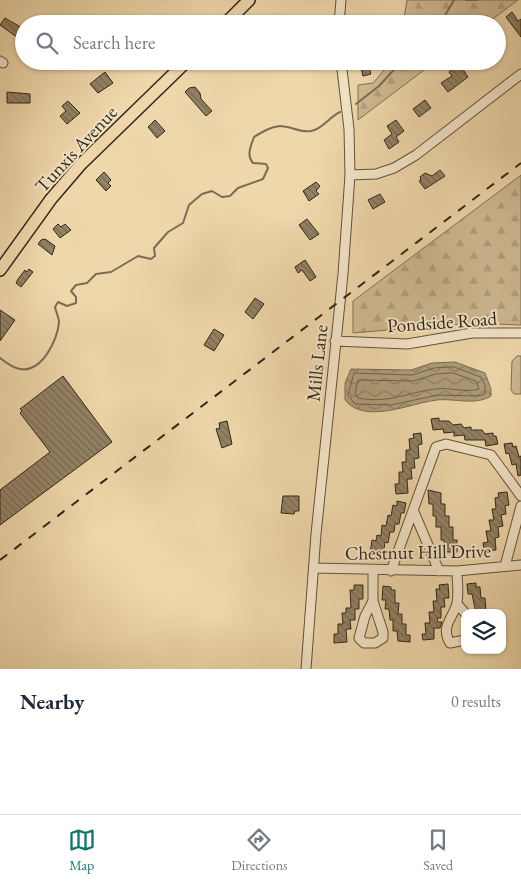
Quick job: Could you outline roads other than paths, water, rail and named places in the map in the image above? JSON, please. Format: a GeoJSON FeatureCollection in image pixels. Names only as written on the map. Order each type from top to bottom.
{"type":"FeatureCollection","features":[{"type":"Feature","properties":{"kind":"main road"},"geometry":{"type":"LineString","coordinates":[[234,15],[249,0]]}},
{"type":"Feature","properties":{"kind":"main road","name":"Tunxis Avenue"},"geometry":{"type":"LineString","coordinates":[[0,270],[51,199],[81,164],[178,70]]}},
{"type":"Feature","properties":{"kind":"street"},"geometry":{"type":"LineString","coordinates":[[340,15],[341,0]]}},
{"type":"Feature","properties":{"kind":"street","name":"Mills Lane"},"geometry":{"type":"LineString","coordinates":[[306,669],[350,175],[349,128],[342,70]]}},
{"type":"Feature","properties":{"kind":"street"},"geometry":{"type":"LineString","coordinates":[[350,175],[376,174],[394,168],[416,155],[521,74]]}},
{"type":"Feature","properties":{"kind":"street","name":"Pondside Road"},"geometry":{"type":"LineString","coordinates":[[335,342],[407,344],[472,332],[521,333]]}},
{"type":"Feature","properties":{"kind":"street"},"geometry":{"type":"LineString","coordinates":[[391,570],[414,512],[436,447],[446,444],[491,455],[521,496]]}},
{"type":"Feature","properties":{"kind":"street"},"geometry":{"type":"LineString","coordinates":[[505,566],[521,506]]}},
{"type":"Feature","properties":{"kind":"street"},"geometry":{"type":"LineString","coordinates":[[414,512],[439,571]]}},
{"type":"Feature","properties":{"kind":"street","name":"Chestnut Hill Drive"},"geometry":{"type":"LineString","coordinates":[[314,568],[458,571],[521,565]]}},
{"type":"Feature","properties":{"kind":"street"},"geometry":{"type":"LineString","coordinates":[[373,570],[373,602]]}},
{"type":"Feature","properties":{"kind":"street"},"geometry":{"type":"LineString","coordinates":[[458,571],[456,604],[447,623],[445,635],[450,643],[461,641]]}},
{"type":"Feature","properties":{"kind":"street"},"geometry":{"type":"LineString","coordinates":[[456,604],[461,609]]}},
{"type":"Feature","properties":{"kind":"water"},"geometry":{"type":"Polygon","coordinates":[[[455,362],[485,373],[491,389],[491,396],[478,401],[437,400],[376,412],[364,411],[354,407],[345,400],[345,383],[351,369],[411,370],[432,363],[455,362]]]}},
{"type":"Feature","properties":{"kind":"waterway"},"geometry":{"type":"LineString","coordinates":[[445,15],[454,0]]}},
{"type":"Feature","properties":{"kind":"waterway"},"geometry":{"type":"LineString","coordinates":[[466,0],[477,0]]}},
{"type":"Feature","properties":{"kind":"waterway"},"geometry":{"type":"LineString","coordinates":[[356,104],[379,86],[394,70]]}},
{"type":"Feature","properties":{"kind":"waterway"},"geometry":{"type":"LineString","coordinates":[[0,358],[20,369],[28,369],[35,366],[42,360],[56,337],[59,319],[55,307],[58,302],[67,306],[76,303],[76,297],[71,291],[76,285],[87,283],[96,274],[111,272],[138,256],[151,259],[155,256],[154,248],[168,232],[183,223],[189,205],[202,194],[212,191],[222,197],[230,196],[238,188],[263,179],[268,168],[266,164],[253,163],[250,157],[254,137],[269,129],[280,126],[303,131],[315,130],[340,112]]}},
{"type":"Feature","properties":{"kind":"railway"},"geometry":{"type":"LineString","coordinates":[[0,560],[521,163]]}}]}
